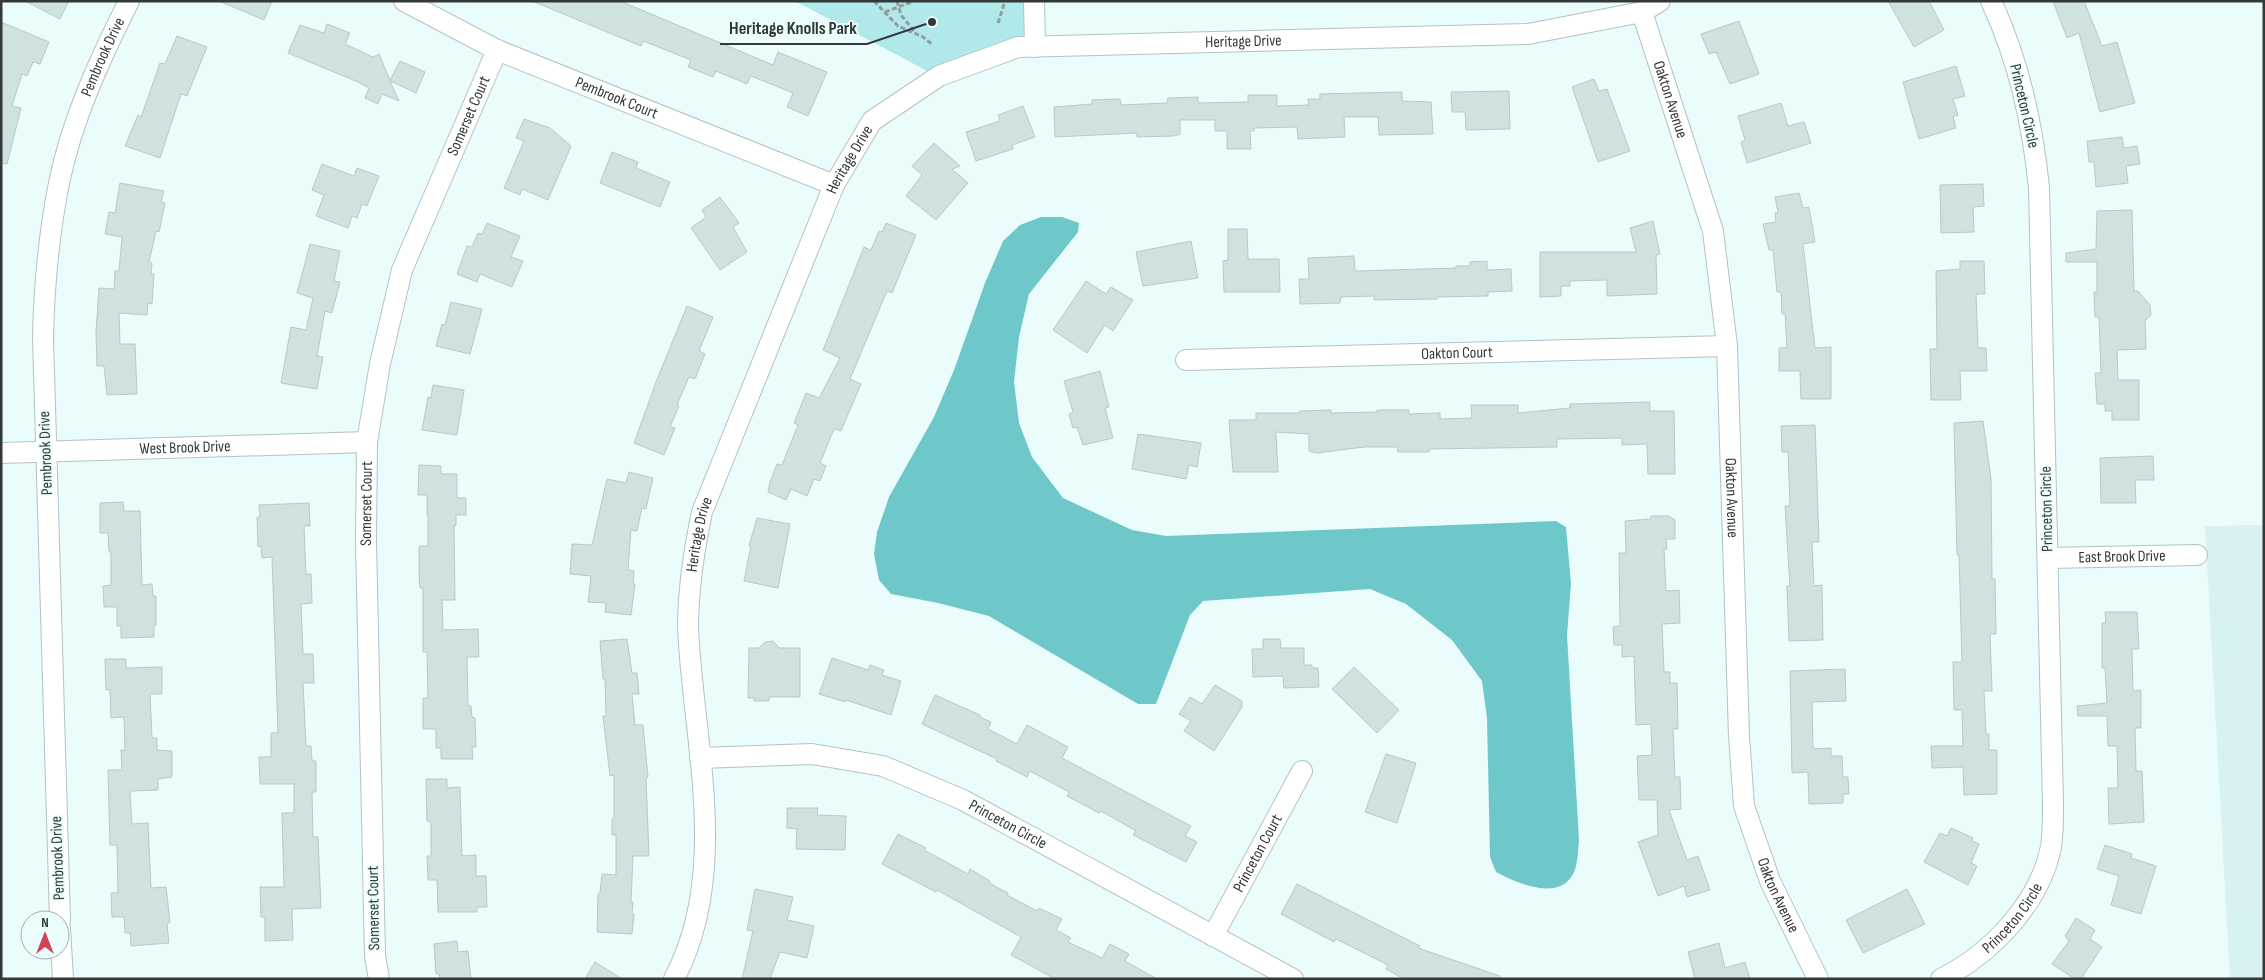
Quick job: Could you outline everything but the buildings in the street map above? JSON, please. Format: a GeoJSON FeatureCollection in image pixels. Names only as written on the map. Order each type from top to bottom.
{"type":"FeatureCollection","features":[{"type":"Feature","properties":{"kind":"street","name":"Pembrook Drive"},"geometry":{"type":"LineString","coordinates":[[60,910],[42,338],[44,299],[47,261],[60,182],[89,88],[129,1]]}},
{"type":"Feature","properties":{"kind":"street","name":"Pembrook Court"},"geometry":{"type":"LineString","coordinates":[[404,1],[497,50],[834,185]]}},
{"type":"Feature","properties":{"kind":"street"},"geometry":{"type":"LineString","coordinates":[[1034,1],[1035,47]]}},
{"type":"Feature","properties":{"kind":"street","name":"Heritage Drive"},"geometry":{"type":"LineString","coordinates":[[674,979],[691,934],[704,867],[706,838],[689,650],[688,606],[694,554],[702,512],[834,185],[872,122],[939,76],[1018,47],[1528,34],[1642,12],[1660,1]]}},
{"type":"Feature","properties":{"kind":"street","name":"Princeton Circle"},"geometry":{"type":"LineString","coordinates":[[1941,979],[1982,953],[2012,923],[2038,885],[2051,847],[2053,805],[2039,187],[2034,145],[2025,97],[2013,54],[1991,1]]}},
{"type":"Feature","properties":{"kind":"street","name":"Oakton Avenue"},"geometry":{"type":"LineString","coordinates":[[1642,12],[1713,231],[1727,346],[1739,736],[1744,806],[1770,881],[1818,979]]}},
{"type":"Feature","properties":{"kind":"street","name":"Somerset Court"},"geometry":{"type":"LineString","coordinates":[[379,979],[376,956],[366,551],[367,442],[380,364],[402,270],[497,50]]}},
{"type":"Feature","properties":{"kind":"street","name":"Oakton Court"},"geometry":{"type":"LineString","coordinates":[[1186,360],[1727,346]]}},
{"type":"Feature","properties":{"kind":"street","name":"West Brook Drive"},"geometry":{"type":"LineString","coordinates":[[1,453],[367,442]]}},
{"type":"Feature","properties":{"kind":"street","name":"East Brook Drive"},"geometry":{"type":"LineString","coordinates":[[2048,558],[2197,555]]}},
{"type":"Feature","properties":{"kind":"street","name":"Princeton Circle"},"geometry":{"type":"LineString","coordinates":[[700,758],[812,754],[883,766],[963,800],[1293,979]]}},
{"type":"Feature","properties":{"kind":"street","name":"Princeton Court"},"geometry":{"type":"LineString","coordinates":[[1213,936],[1302,770]]}},
{"type":"Feature","properties":{"kind":"street"},"geometry":{"type":"LineString","coordinates":[[63,960],[64,979]]}},
{"type":"Feature","properties":{"kind":"path"},"geometry":{"type":"LineString","coordinates":[[874,1],[898,26],[916,33],[933,45]]}},
{"type":"Feature","properties":{"kind":"path"},"geometry":{"type":"LineString","coordinates":[[897,1],[901,15],[916,33]]}},
{"type":"Feature","properties":{"kind":"path"},"geometry":{"type":"LineString","coordinates":[[885,12],[914,1]]}},
{"type":"Feature","properties":{"kind":"path"},"geometry":{"type":"LineString","coordinates":[[998,23],[1005,1]]}},
{"type":"Feature","properties":{"kind":"shaded area"},"geometry":{"type":"Polygon","coordinates":[[[795,1],[1028,1],[1032,43],[931,73],[795,1]]]}},
{"type":"Feature","properties":{"kind":"shaded area"},"geometry":{"type":"Polygon","coordinates":[[[1041,217],[1062,217],[1079,223],[1078,232],[1029,294],[1019,337],[1014,382],[1019,423],[1032,457],[1063,498],[1132,530],[1166,536],[1556,521],[1566,527],[1571,584],[1567,635],[1579,840],[1574,872],[1567,881],[1559,887],[1549,889],[1538,888],[1515,881],[1496,872],[1490,857],[1487,718],[1482,681],[1452,640],[1406,604],[1370,589],[1203,601],[1190,615],[1156,704],[1138,704],[989,616],[938,603],[891,594],[879,580],[874,554],[877,532],[889,497],[934,417],[1003,241],[1020,225],[1041,217]]]}},
{"type":"Feature","properties":{"kind":"shaded area"},"geometry":{"type":"Polygon","coordinates":[[[2264,525],[2264,979],[2230,979],[2205,526],[2264,525]]]}},
{"type":"Feature","properties":{"kind":"place","name":"Heritage Knolls Park"},"geometry":{"type":"Point","coordinates":[932,22]}}]}
